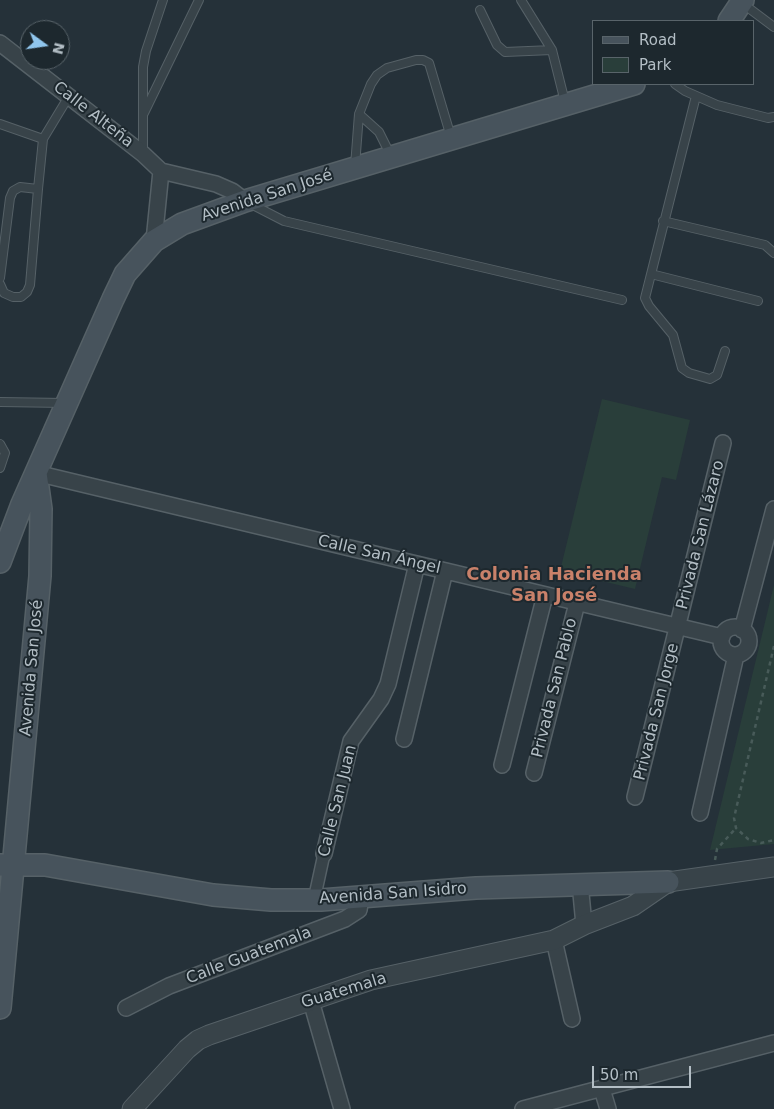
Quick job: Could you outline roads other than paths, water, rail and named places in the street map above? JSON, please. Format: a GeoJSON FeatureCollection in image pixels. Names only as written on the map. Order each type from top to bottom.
{"type":"FeatureCollection","features":[{"type":"Feature","properties":{"kind":"main road"},"geometry":{"type":"LineString","coordinates":[[730,20],[742,1]]}},
{"type":"Feature","properties":{"kind":"main road","name":"Avenida San José"},"geometry":{"type":"LineString","coordinates":[[0,562],[36,473],[125,274],[154,241],[182,224],[245,201],[631,85]]}},
{"type":"Feature","properties":{"kind":"main road","name":"Avenida San José"},"geometry":{"type":"LineString","coordinates":[[0,1008],[7,864],[40,576],[41,509],[36,473]]}},
{"type":"Feature","properties":{"kind":"main road","name":"Avenida San Isidro"},"geometry":{"type":"LineString","coordinates":[[7,864],[69,868],[239,899],[314,900],[476,888],[580,883],[668,882]]}},
{"type":"Feature","properties":{"kind":"street","name":"Calle Alteña"},"geometry":{"type":"LineString","coordinates":[[0,43],[143,154],[162,171],[216,184],[232,191],[245,201]]}},
{"type":"Feature","properties":{"kind":"street"},"geometry":{"type":"LineString","coordinates":[[154,241],[162,171]]}},
{"type":"Feature","properties":{"kind":"street","name":"Privada San Lázaro"},"geometry":{"type":"LineString","coordinates":[[679,627],[723,443]]}},
{"type":"Feature","properties":{"kind":"street","name":"Calle San Ángel"},"geometry":{"type":"LineString","coordinates":[[36,473],[722,637]]}},
{"type":"Feature","properties":{"kind":"street"},"geometry":{"type":"LineString","coordinates":[[742,630],[774,509]]}},
{"type":"Feature","properties":{"kind":"street","name":"Calle San Juan"},"geometry":{"type":"LineString","coordinates":[[314,900],[351,741],[377,706],[388,684],[417,564]]}},
{"type":"Feature","properties":{"kind":"street"},"geometry":{"type":"LineString","coordinates":[[404,739],[445,571]]}},
{"type":"Feature","properties":{"kind":"street"},"geometry":{"type":"LineString","coordinates":[[502,765],[546,595]]}},
{"type":"Feature","properties":{"kind":"street","name":"Privada San Pablo"},"geometry":{"type":"LineString","coordinates":[[534,773],[577,602]]}},
{"type":"Feature","properties":{"kind":"street","name":"Privada San Jorge"},"geometry":{"type":"LineString","coordinates":[[635,797],[679,627]]}},
{"type":"Feature","properties":{"kind":"street"},"geometry":{"type":"LineString","coordinates":[[730,628],[742,630],[748,636],[748,645],[744,652],[736,655],[729,654],[723,648],[722,637],[730,628]]}},
{"type":"Feature","properties":{"kind":"street"},"geometry":{"type":"LineString","coordinates":[[700,813],[736,655]]}},
{"type":"Feature","properties":{"kind":"street","name":"Avenida San Isidro"},"geometry":{"type":"LineString","coordinates":[[668,882],[774,867]]}},
{"type":"Feature","properties":{"kind":"street"},"geometry":{"type":"LineString","coordinates":[[580,883],[584,925],[633,906],[668,882]]}},
{"type":"Feature","properties":{"kind":"street","name":"Calle Guatemala"},"geometry":{"type":"LineString","coordinates":[[126,1008],[170,986],[345,919],[359,910],[361,897]]}},
{"type":"Feature","properties":{"kind":"street","name":"Guatemala"},"geometry":{"type":"LineString","coordinates":[[132,1109],[198,1040],[371,980],[554,940],[584,925]]}},
{"type":"Feature","properties":{"kind":"street"},"geometry":{"type":"LineString","coordinates":[[554,940],[572,1019]]}},
{"type":"Feature","properties":{"kind":"street"},"geometry":{"type":"LineString","coordinates":[[311,1001],[342,1109]]}},
{"type":"Feature","properties":{"kind":"street"},"geometry":{"type":"LineString","coordinates":[[523,1109],[774,1043]]}},
{"type":"Feature","properties":{"kind":"street"},"geometry":{"type":"LineString","coordinates":[[602,1089],[608,1109]]}},
{"type":"Feature","properties":{"kind":"lane"},"geometry":{"type":"LineString","coordinates":[[143,114],[199,0]]}},
{"type":"Feature","properties":{"kind":"lane"},"geometry":{"type":"LineString","coordinates":[[521,0],[552,50],[566,105]]}},
{"type":"Feature","properties":{"kind":"lane"},"geometry":{"type":"LineString","coordinates":[[143,154],[143,67],[146,51],[162,1]]}},
{"type":"Feature","properties":{"kind":"lane"},"geometry":{"type":"LineString","coordinates":[[742,1],[774,27]]}},
{"type":"Feature","properties":{"kind":"lane"},"geometry":{"type":"LineString","coordinates":[[480,10],[498,45],[505,52],[552,50]]}},
{"type":"Feature","properties":{"kind":"lane"},"geometry":{"type":"LineString","coordinates":[[354,168],[359,114],[371,84],[377,75],[387,68],[423,60],[429,63],[433,70],[452,140]]}},
{"type":"Feature","properties":{"kind":"lane"},"geometry":{"type":"LineString","coordinates":[[677,85],[716,105],[768,118],[774,117]]}},
{"type":"Feature","properties":{"kind":"lane"},"geometry":{"type":"LineString","coordinates":[[0,284],[4,293],[12,297],[20,297],[27,292],[30,285],[43,139],[69,96]]}},
{"type":"Feature","properties":{"kind":"lane"},"geometry":{"type":"LineString","coordinates":[[696,96],[663,222],[646,294],[646,302],[673,335],[682,368],[689,373],[710,379],[717,375],[721,368],[725,351]]}},
{"type":"Feature","properties":{"kind":"lane"},"geometry":{"type":"LineString","coordinates":[[359,114],[379,132],[392,157]]}},
{"type":"Feature","properties":{"kind":"lane"},"geometry":{"type":"LineString","coordinates":[[0,124],[43,139]]}},
{"type":"Feature","properties":{"kind":"lane"},"geometry":{"type":"LineString","coordinates":[[0,278],[10,198],[13,191],[20,186],[38,188]]}},
{"type":"Feature","properties":{"kind":"lane"},"geometry":{"type":"LineString","coordinates":[[245,201],[284,221],[622,300]]}},
{"type":"Feature","properties":{"kind":"lane"},"geometry":{"type":"LineString","coordinates":[[663,222],[765,246],[774,253]]}},
{"type":"Feature","properties":{"kind":"lane"},"geometry":{"type":"LineString","coordinates":[[651,274],[758,301]]}},
{"type":"Feature","properties":{"kind":"lane"},"geometry":{"type":"LineString","coordinates":[[0,402],[67,404]]}},
{"type":"Feature","properties":{"kind":"lane"},"geometry":{"type":"LineString","coordinates":[[0,444],[5,453],[0,468]]}},
{"type":"Feature","properties":{"kind":"district","name":"Colonia Hacienda San José"},"geometry":{"type":"Point","coordinates":[554,585]}}]}
